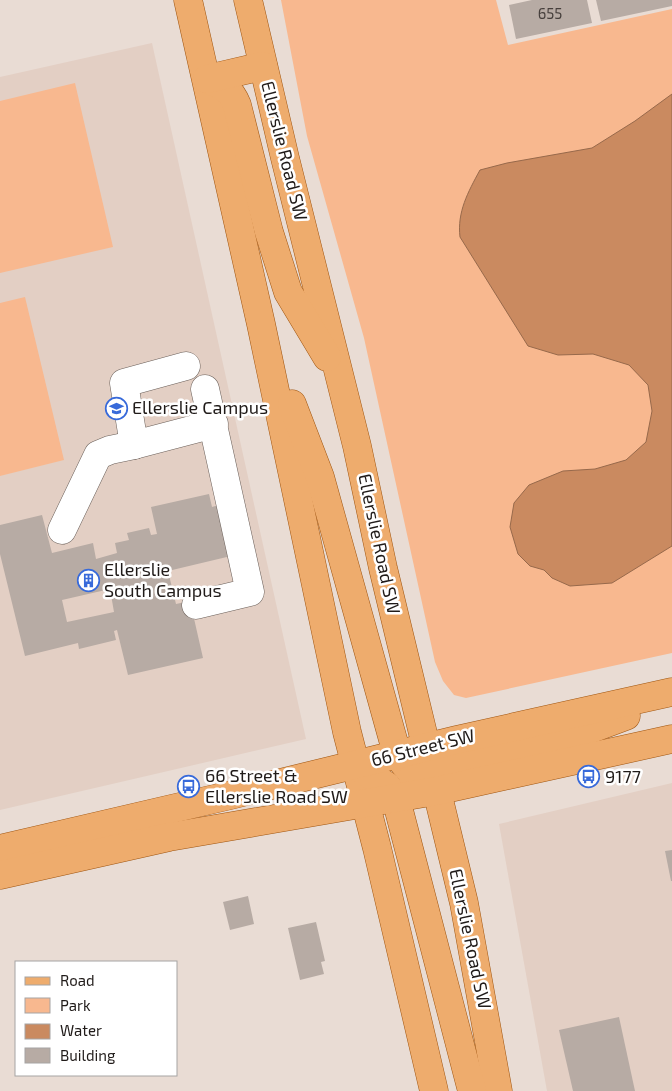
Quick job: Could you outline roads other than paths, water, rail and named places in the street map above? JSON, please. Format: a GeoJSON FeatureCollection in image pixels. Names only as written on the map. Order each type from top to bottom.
{"type":"FeatureCollection","features":[{"type":"Feature","properties":{"kind":"main road","name":"Ellerslie Road SW"},"geometry":{"type":"LineString","coordinates":[[188,0],[261,324],[396,777],[464,903],[498,1091]]}},
{"type":"Feature","properties":{"kind":"main road","name":"Ellerslie Road SW"},"geometry":{"type":"LineString","coordinates":[[248,0],[342,381],[383,568],[396,777],[377,848],[434,1091]]}},
{"type":"Feature","properties":{"kind":"main road"},"geometry":{"type":"LineString","coordinates":[[207,79],[263,66]]}},
{"type":"Feature","properties":{"kind":"main road"},"geometry":{"type":"LineString","coordinates":[[207,79],[220,84],[232,94],[237,105],[269,232],[288,292],[342,381]]}},
{"type":"Feature","properties":{"kind":"main road"},"geometry":{"type":"LineString","coordinates":[[261,324],[320,476],[396,777],[472,1091]]}},
{"type":"Feature","properties":{"kind":"main road","name":"66 Street SW"},"geometry":{"type":"LineString","coordinates":[[396,777],[672,692]]}},
{"type":"Feature","properties":{"kind":"main road"},"geometry":{"type":"LineString","coordinates":[[0,875],[169,837],[219,822],[396,777],[570,737],[672,698]]}},
{"type":"Feature","properties":{"kind":"main road","name":"66 Street SW"},"geometry":{"type":"LineString","coordinates":[[0,849],[396,777],[672,739]]}},
{"type":"Feature","properties":{"kind":"lane"},"geometry":{"type":"LineString","coordinates":[[134,445],[124,383],[186,366]]}},
{"type":"Feature","properties":{"kind":"lane"},"geometry":{"type":"LineString","coordinates":[[196,605],[250,592],[205,389]]}},
{"type":"Feature","properties":{"kind":"lane"},"geometry":{"type":"LineString","coordinates":[[62,530],[98,455],[110,450],[214,424]]}},
{"type":"Feature","properties":{"kind":"water"},"geometry":{"type":"Polygon","coordinates":[[[672,94],[672,546],[612,583],[570,586],[552,578],[544,570],[530,566],[518,554],[510,527],[514,503],[529,485],[563,471],[595,469],[626,460],[646,442],[652,411],[648,385],[629,365],[593,354],[558,355],[528,346],[460,237],[460,219],[468,194],[480,170],[507,163],[592,148],[635,121],[672,94]]]}},
{"type":"Feature","properties":{"kind":"place","name":"Ellerslie Campus"},"geometry":{"type":"Point","coordinates":[116,408]}},
{"type":"Feature","properties":{"kind":"place","name":"Ellerslie South Campus"},"geometry":{"type":"Point","coordinates":[88,580]}},
{"type":"Feature","properties":{"kind":"place","name":"9177"},"geometry":{"type":"Point","coordinates":[589,777]}},
{"type":"Feature","properties":{"kind":"place","name":"66 Street & Ellerslie Road SW"},"geometry":{"type":"Point","coordinates":[189,786]}}]}
